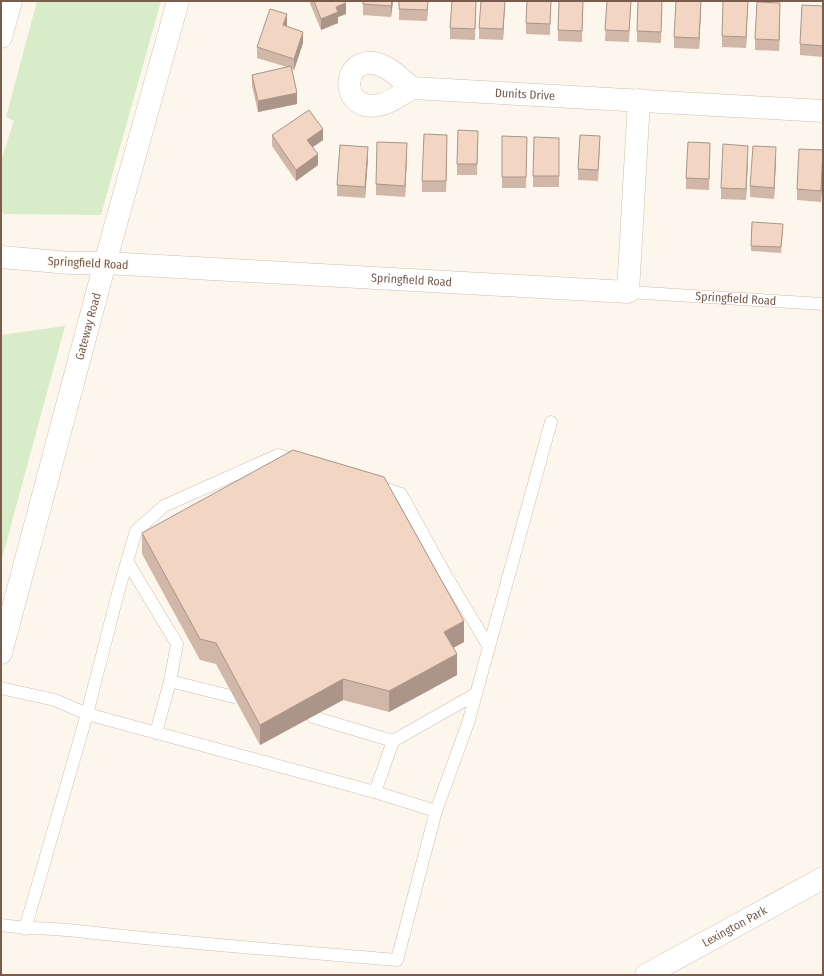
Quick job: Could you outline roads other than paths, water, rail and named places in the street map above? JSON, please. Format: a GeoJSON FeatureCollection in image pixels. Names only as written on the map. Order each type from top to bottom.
{"type":"FeatureCollection","features":[{"type":"Feature","properties":{"kind":"street"},"geometry":{"type":"LineString","coordinates":[[1,37],[11,1]]}},
{"type":"Feature","properties":{"kind":"street","name":"Gateway Road"},"geometry":{"type":"LineString","coordinates":[[1,653],[104,263],[178,1]]}},
{"type":"Feature","properties":{"kind":"street","name":"Dunits Drive"},"geometry":{"type":"LineString","coordinates":[[412,88],[823,111]]}},
{"type":"Feature","properties":{"kind":"street"},"geometry":{"type":"LineString","coordinates":[[628,292],[639,100]]}},
{"type":"Feature","properties":{"kind":"street","name":"Springfield Road"},"geometry":{"type":"LineString","coordinates":[[1,258],[70,263],[104,263],[628,292]]}},
{"type":"Feature","properties":{"kind":"street","name":"Lexington Park"},"geometry":{"type":"LineString","coordinates":[[646,975],[823,878]]}},
{"type":"Feature","properties":{"kind":"lane","name":"Springfield Road"},"geometry":{"type":"LineString","coordinates":[[628,292],[823,304]]}},
{"type":"Feature","properties":{"kind":"lane"},"geometry":{"type":"LineString","coordinates":[[1,925],[25,929],[73,931],[152,940],[397,960],[436,811],[468,723],[474,694],[489,647],[550,422]]}},
{"type":"Feature","properties":{"kind":"lane"},"geometry":{"type":"LineString","coordinates":[[25,929],[87,714],[136,531],[164,506],[278,455],[308,464]]}},
{"type":"Feature","properties":{"kind":"lane"},"geometry":{"type":"LineString","coordinates":[[367,482],[401,494],[445,574],[489,647]]}},
{"type":"Feature","properties":{"kind":"lane"},"geometry":{"type":"LineString","coordinates":[[127,561],[177,644],[170,681],[156,733]]}},
{"type":"Feature","properties":{"kind":"lane"},"geometry":{"type":"LineString","coordinates":[[170,681],[234,697]]}},
{"type":"Feature","properties":{"kind":"lane"},"geometry":{"type":"LineString","coordinates":[[1,688],[55,700],[87,714],[375,792],[436,811]]}},
{"type":"Feature","properties":{"kind":"lane"},"geometry":{"type":"LineString","coordinates":[[375,792],[393,741],[474,694]]}},
{"type":"Feature","properties":{"kind":"lane"},"geometry":{"type":"LineString","coordinates":[[313,717],[393,741]]}}]}
